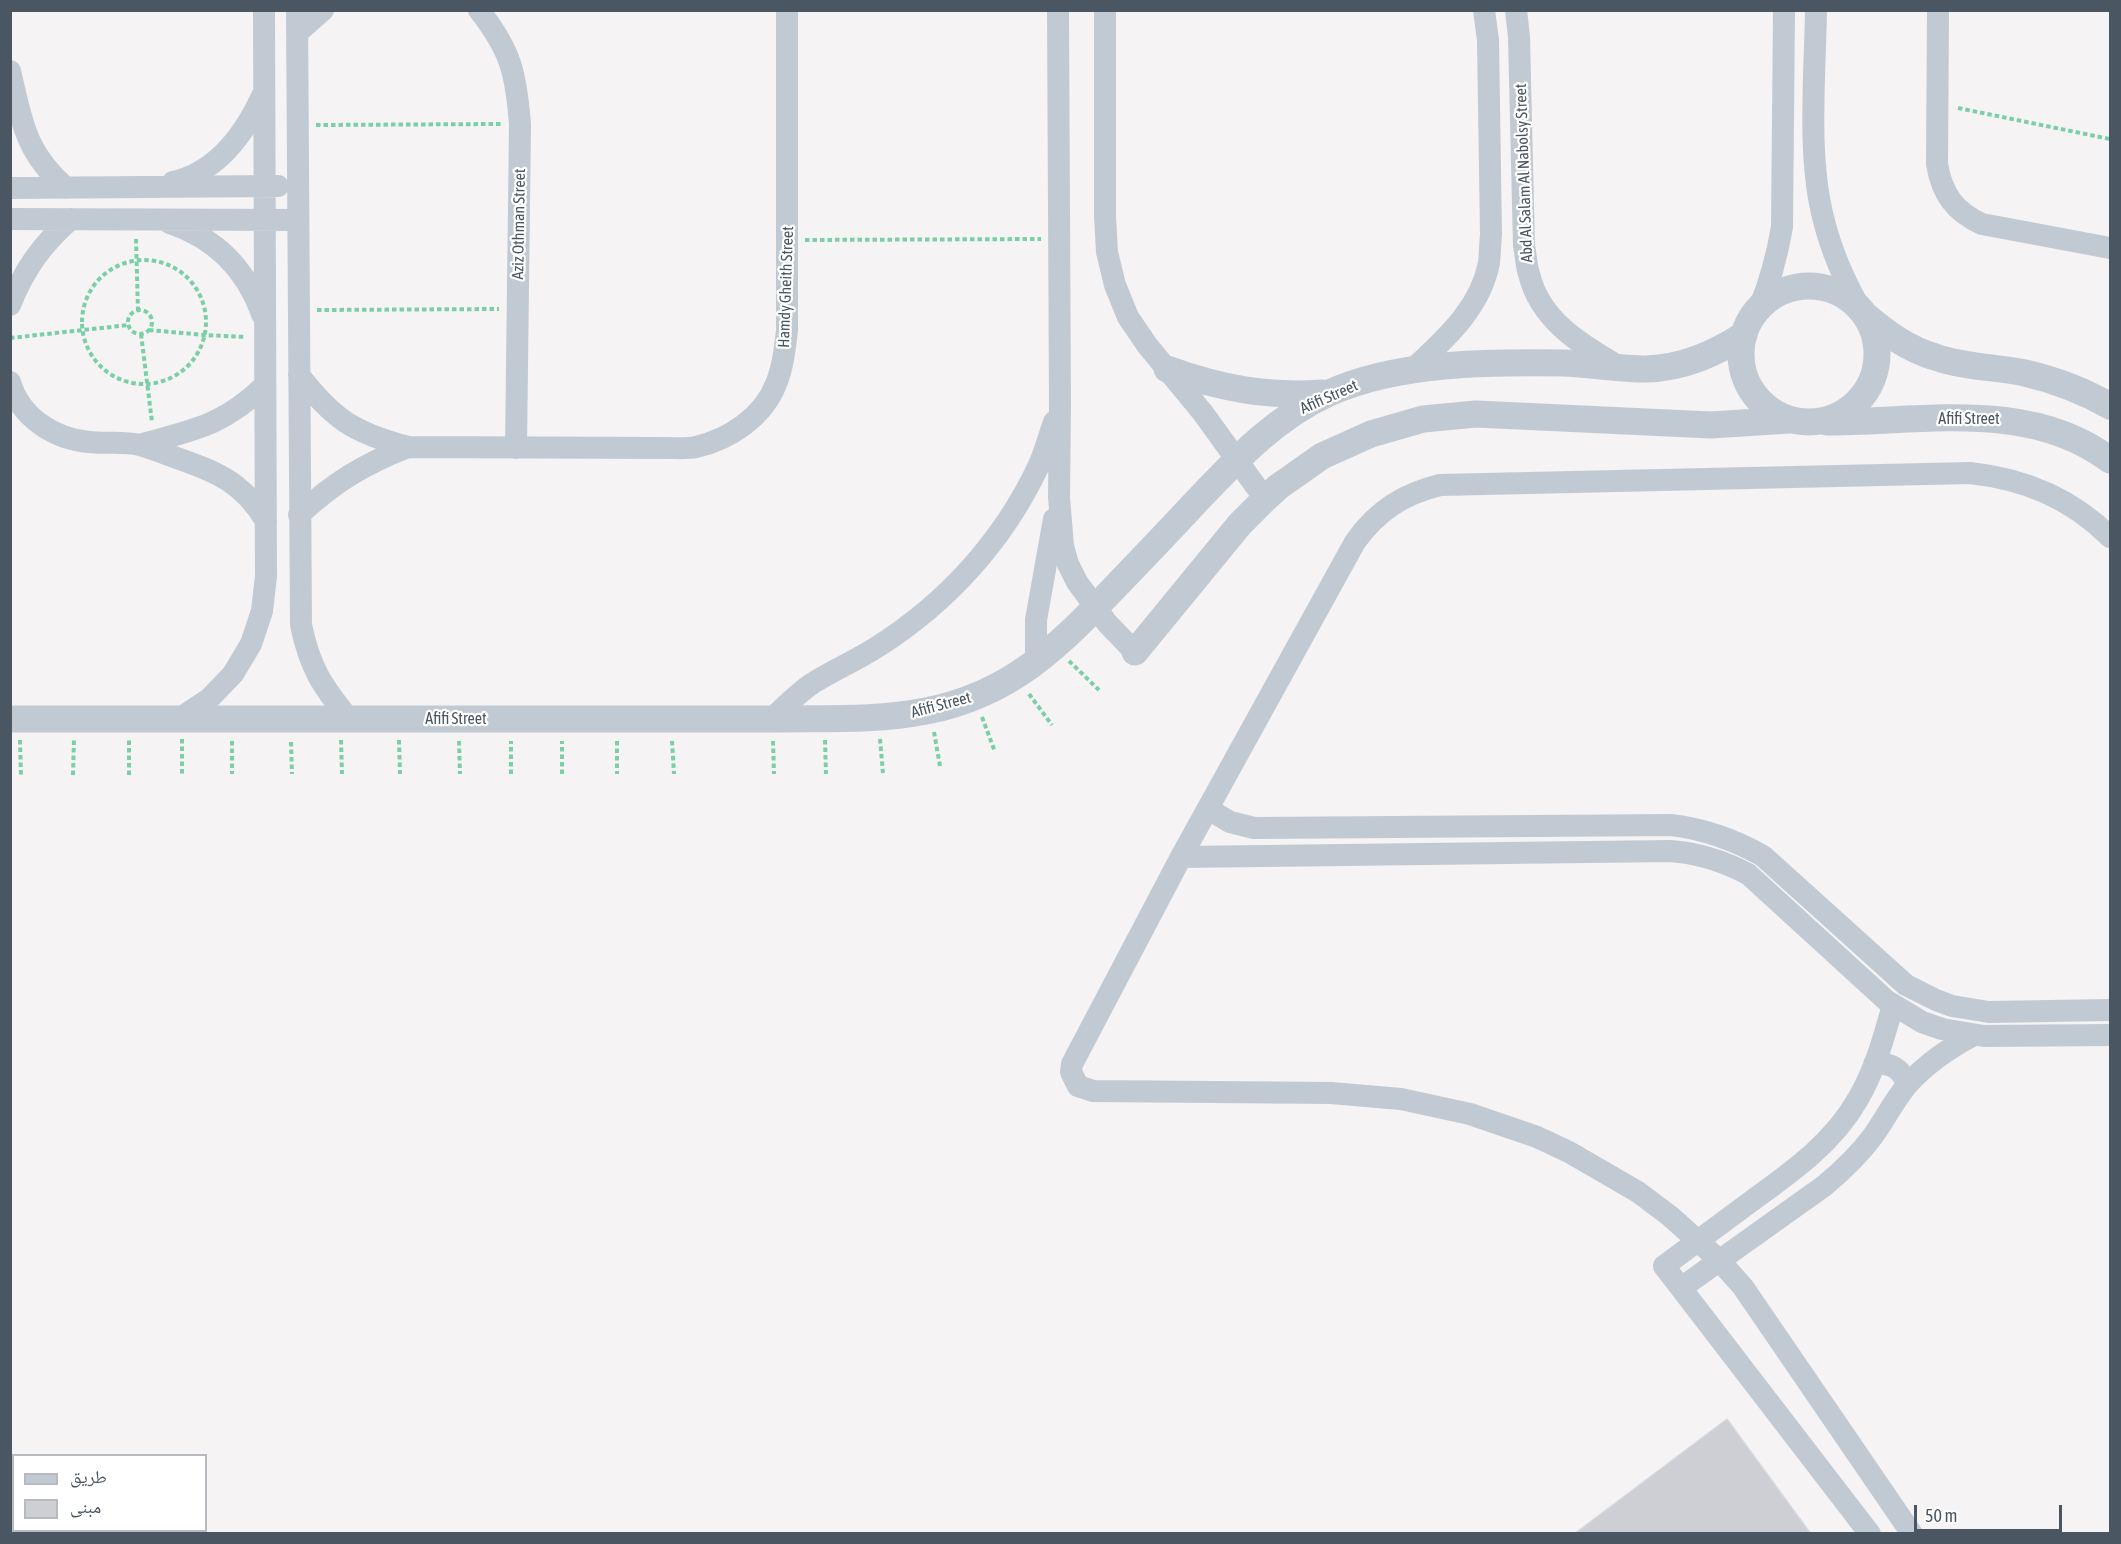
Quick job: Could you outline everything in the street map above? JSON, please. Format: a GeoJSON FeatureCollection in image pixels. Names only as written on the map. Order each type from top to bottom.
{"type":"FeatureCollection","features":[{"type":"Feature","properties":{"kind":"street"},"geometry":{"type":"LineString","coordinates":[[180,719],[209,699],[233,674],[251,644],[262,611],[266,576],[264,10]]}},
{"type":"Feature","properties":{"kind":"street"},"geometry":{"type":"LineString","coordinates":[[323,10],[297,22],[300,616],[307,652],[316,674],[345,719]]}},
{"type":"Feature","properties":{"kind":"street","name":"Aziz Othman Street"},"geometry":{"type":"LineString","coordinates":[[479,10],[496,32],[509,58],[517,86],[520,124],[516,448]]}},
{"type":"Feature","properties":{"kind":"street","name":"Hamdy Gheith Street"},"geometry":{"type":"LineString","coordinates":[[298,375],[319,402],[345,423],[375,439],[408,447],[694,447],[728,436],[760,412],[776,385],[783,361],[787,330],[787,10]]}},
{"type":"Feature","properties":{"kind":"street"},"geometry":{"type":"LineString","coordinates":[[1058,10],[1059,497],[1063,546],[1068,564],[1077,582],[1095,608],[1135,652],[1240,524],[1265,499],[1278,487],[1323,456],[1371,434],[1423,419],[1476,414],[1711,425],[1789,420]]}},
{"type":"Feature","properties":{"kind":"street"},"geometry":{"type":"LineString","coordinates":[[1105,10],[1107,252],[1115,285],[1128,317],[1147,345],[1203,413],[1265,499]]}},
{"type":"Feature","properties":{"kind":"street","name":"Abd Al Salam Al Nabolsy Street"},"geometry":{"type":"LineString","coordinates":[[1412,370],[1450,334],[1467,313],[1481,289],[1489,262],[1491,235],[1488,40],[1484,10]]}},
{"type":"Feature","properties":{"kind":"street","name":"Abd Al Salam Al Nabolsy Street"},"geometry":{"type":"LineString","coordinates":[[1516,10],[1519,37],[1524,246],[1529,275],[1540,302],[1558,326],[1582,345],[1619,367]]}},
{"type":"Feature","properties":{"kind":"street"},"geometry":{"type":"LineString","coordinates":[[1759,309],[1770,282],[1782,227],[1784,10]]}},
{"type":"Feature","properties":{"kind":"street"},"geometry":{"type":"LineString","coordinates":[[1816,10],[1814,157],[1817,189],[1833,252],[1845,282],[1863,313],[1872,329],[1877,359],[1868,388],[1859,400],[1848,411],[1820,422],[1804,423],[1775,414],[1753,393],[1742,365],[1741,350],[1744,334],[1750,321],[1771,297],[1802,286],[1834,291],[1849,299],[1863,313],[1886,333],[1935,357],[2061,383],[2110,406]]}},
{"type":"Feature","properties":{"kind":"street"},"geometry":{"type":"LineString","coordinates":[[1938,10],[1937,164],[1946,195],[1955,208],[1967,218],[1982,224],[2110,248]]}},
{"type":"Feature","properties":{"kind":"street"},"geometry":{"type":"LineString","coordinates":[[10,71],[26,133],[36,154],[49,173],[66,188]]}},
{"type":"Feature","properties":{"kind":"street"},"geometry":{"type":"LineString","coordinates":[[154,187],[183,180],[210,165],[233,145],[251,120],[264,92]]}},
{"type":"Feature","properties":{"kind":"street"},"geometry":{"type":"LineString","coordinates":[[10,188],[298,186]]}},
{"type":"Feature","properties":{"kind":"street"},"geometry":{"type":"LineString","coordinates":[[10,219],[298,220]]}},
{"type":"Feature","properties":{"kind":"street"},"geometry":{"type":"LineString","coordinates":[[10,305],[33,259],[70,219]]}},
{"type":"Feature","properties":{"kind":"street"},"geometry":{"type":"LineString","coordinates":[[160,219],[198,235],[215,246],[238,268],[255,294],[265,330]]}},
{"type":"Feature","properties":{"kind":"street","name":"Afifi Street"},"geometry":{"type":"LineString","coordinates":[[15,719],[772,719],[878,717],[930,710],[975,696],[1036,662],[1095,608],[1236,460],[1279,422],[1329,393],[1371,379],[1412,370],[1517,363],[1568,363],[1646,369],[1671,367],[1722,349],[1744,334]]}},
{"type":"Feature","properties":{"kind":"street"},"geometry":{"type":"LineString","coordinates":[[1167,369],[1232,389],[1264,394],[1329,393]]}},
{"type":"Feature","properties":{"kind":"street"},"geometry":{"type":"LineString","coordinates":[[10,382],[20,403],[33,419],[50,431],[69,439],[88,442],[147,443],[188,432],[220,420],[249,401],[265,385]]}},
{"type":"Feature","properties":{"kind":"street"},"geometry":{"type":"LineString","coordinates":[[772,719],[812,684],[877,647],[927,611],[972,568],[1014,510],[1039,465],[1060,406]]}},
{"type":"Feature","properties":{"kind":"street","name":"Afifi Street"},"geometry":{"type":"LineString","coordinates":[[1820,422],[1978,417],[2009,420],[2039,426],[2068,436],[2110,460]]}},
{"type":"Feature","properties":{"kind":"street"},"geometry":{"type":"LineString","coordinates":[[147,443],[202,467],[233,484],[246,493],[266,521]]}},
{"type":"Feature","properties":{"kind":"street","name":"Hamdy Gheith Street"},"geometry":{"type":"LineString","coordinates":[[299,515],[349,474],[408,447]]}},
{"type":"Feature","properties":{"kind":"street"},"geometry":{"type":"LineString","coordinates":[[1912,1533],[1743,1287],[1719,1260],[1699,1240],[1638,1192],[1569,1152],[1537,1137],[1470,1114],[1401,1099],[1331,1093],[1093,1091],[1078,1086],[1071,1072],[1075,1057],[1181,857],[1355,542],[1378,515],[1392,504],[1423,489],[1440,485],[1970,473],[2003,478],[2042,489],[2080,510],[2110,537]]}},
{"type":"Feature","properties":{"kind":"street"},"geometry":{"type":"LineString","coordinates":[[1036,662],[1036,620],[1045,562],[1059,497]]}},
{"type":"Feature","properties":{"kind":"street"},"geometry":{"type":"LineString","coordinates":[[1208,809],[1230,822],[1265,829],[1671,825],[1703,830],[1721,835],[1763,856],[1906,985],[1936,1000],[1971,1010],[1989,1012],[2110,1010]]}},
{"type":"Feature","properties":{"kind":"street"},"geometry":{"type":"LineString","coordinates":[[1226,856],[1230,822]]}},
{"type":"Feature","properties":{"kind":"street"},"geometry":{"type":"LineString","coordinates":[[1670,851],[1671,825]]}},
{"type":"Feature","properties":{"kind":"street"},"geometry":{"type":"LineString","coordinates":[[1181,857],[1670,851],[1707,856],[1748,874],[1872,988],[1904,1012],[1932,1025],[1974,1035],[2110,1035]]}},
{"type":"Feature","properties":{"kind":"street"},"geometry":{"type":"LineString","coordinates":[[1870,1533],[1664,1266],[1817,1150],[1846,1117],[1858,1099],[1874,1064],[1893,1005]]}},
{"type":"Feature","properties":{"kind":"street"},"geometry":{"type":"LineString","coordinates":[[1681,1288],[1844,1170],[1875,1134],[1907,1085],[1937,1057],[1974,1035]]}},
{"type":"Feature","properties":{"kind":"street"},"geometry":{"type":"LineString","coordinates":[[1874,1064],[1881,1063],[1895,1067],[1905,1078],[1907,1085]]}},
{"type":"Feature","properties":{"kind":"path"},"geometry":{"type":"LineString","coordinates":[[1937,104],[2110,139]]}},
{"type":"Feature","properties":{"kind":"path"},"geometry":{"type":"LineString","coordinates":[[298,125],[520,124]]}},
{"type":"Feature","properties":{"kind":"path"},"geometry":{"type":"LineString","coordinates":[[135,219],[138,310]]}},
{"type":"Feature","properties":{"kind":"path"},"geometry":{"type":"LineString","coordinates":[[788,240],[1059,239]]}},
{"type":"Feature","properties":{"kind":"path"},"geometry":{"type":"LineString","coordinates":[[137,261],[163,263],[185,276],[194,286],[203,303],[206,323],[205,336],[196,357],[180,373],[159,383],[148,385],[122,380],[100,366],[86,343],[83,330],[84,306],[95,284],[114,268],[137,261]]}},
{"type":"Feature","properties":{"kind":"path"},"geometry":{"type":"LineString","coordinates":[[298,310],[518,309]]}},
{"type":"Feature","properties":{"kind":"path"},"geometry":{"type":"LineString","coordinates":[[149,330],[152,321],[147,312],[138,310],[130,316],[129,325],[136,333],[141,334],[149,330],[205,336],[265,330]]}},
{"type":"Feature","properties":{"kind":"path"},"geometry":{"type":"LineString","coordinates":[[10,338],[129,325]]}},
{"type":"Feature","properties":{"kind":"path"},"geometry":{"type":"LineString","coordinates":[[141,334],[148,385],[147,443]]}},
{"type":"Feature","properties":{"kind":"path"},"geometry":{"type":"LineString","coordinates":[[1036,662],[1099,690]]}},
{"type":"Feature","properties":{"kind":"path"},"geometry":{"type":"LineString","coordinates":[[1036,662],[1052,725]]}},
{"type":"Feature","properties":{"kind":"path"},"geometry":{"type":"LineString","coordinates":[[975,696],[995,752]]}},
{"type":"Feature","properties":{"kind":"path"},"geometry":{"type":"LineString","coordinates":[[930,710],[940,766]]}},
{"type":"Feature","properties":{"kind":"path"},"geometry":{"type":"LineString","coordinates":[[878,717],[883,773]]}},
{"type":"Feature","properties":{"kind":"path"},"geometry":{"type":"LineString","coordinates":[[73,775],[74,718]]}},
{"type":"Feature","properties":{"kind":"path"},"geometry":{"type":"LineString","coordinates":[[825,718],[826,774]]}},
{"type":"Feature","properties":{"kind":"path"},"geometry":{"type":"LineString","coordinates":[[15,719],[21,775]]}},
{"type":"Feature","properties":{"kind":"path"},"geometry":{"type":"LineString","coordinates":[[129,775],[130,719]]}},
{"type":"Feature","properties":{"kind":"path"},"geometry":{"type":"LineString","coordinates":[[180,719],[182,774]]}},
{"type":"Feature","properties":{"kind":"path"},"geometry":{"type":"LineString","coordinates":[[231,719],[232,774]]}},
{"type":"Feature","properties":{"kind":"path"},"geometry":{"type":"LineString","coordinates":[[291,719],[292,774]]}},
{"type":"Feature","properties":{"kind":"path"},"geometry":{"type":"LineString","coordinates":[[342,774],[345,719]]}},
{"type":"Feature","properties":{"kind":"path"},"geometry":{"type":"LineString","coordinates":[[398,719],[399,774]]}},
{"type":"Feature","properties":{"kind":"path"},"geometry":{"type":"LineString","coordinates":[[459,719],[460,774]]}},
{"type":"Feature","properties":{"kind":"path"},"geometry":{"type":"LineString","coordinates":[[511,719],[511,774]]}},
{"type":"Feature","properties":{"kind":"path"},"geometry":{"type":"LineString","coordinates":[[562,774],[563,719]]}},
{"type":"Feature","properties":{"kind":"path"},"geometry":{"type":"LineString","coordinates":[[617,719],[617,774]]}},
{"type":"Feature","properties":{"kind":"path"},"geometry":{"type":"LineString","coordinates":[[671,719],[674,774]]}},
{"type":"Feature","properties":{"kind":"path"},"geometry":{"type":"LineString","coordinates":[[772,719],[774,774]]}},
{"type":"Feature","properties":{"kind":"building"},"geometry":{"type":"Polygon","coordinates":[[[1727,1419],[1811,1534],[1574,1534],[1727,1419]]]}}]}
